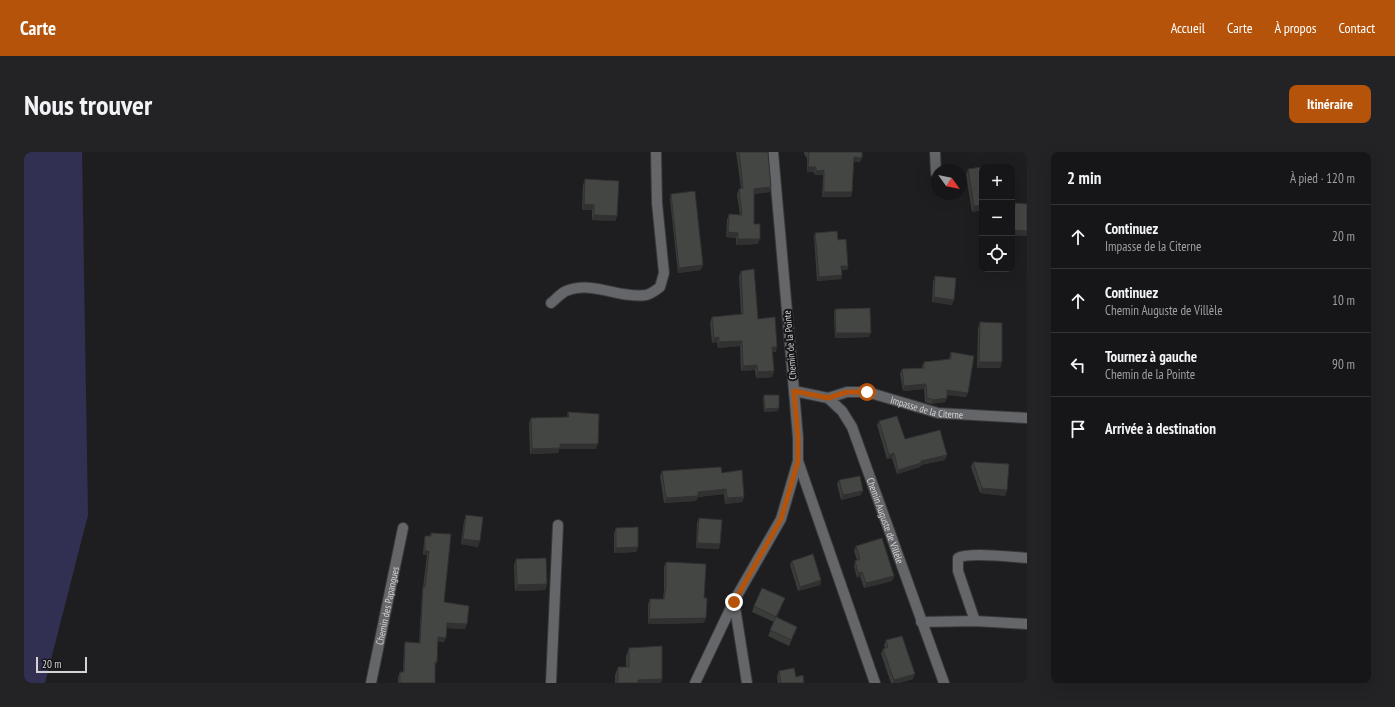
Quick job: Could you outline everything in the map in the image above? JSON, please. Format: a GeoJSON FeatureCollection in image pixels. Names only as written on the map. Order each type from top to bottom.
{"type":"FeatureCollection","features":[{"type":"Feature","properties":{"kind":"street"},"geometry":{"type":"LineString","coordinates":[[551,303],[565,291],[581,287],[606,289],[629,295],[648,295],[660,288],[664,273],[657,203],[656,152]]}},
{"type":"Feature","properties":{"kind":"street","name":"Chemin de la Pointe"},"geometry":{"type":"LineString","coordinates":[[695,683],[734,602],[781,519],[798,461],[798,438],[773,152]]}},
{"type":"Feature","properties":{"kind":"street"},"geometry":{"type":"LineString","coordinates":[[935,152],[936,164]]}},
{"type":"Feature","properties":{"kind":"street"},"geometry":{"type":"LineString","coordinates":[[794,391],[828,398]]}},
{"type":"Feature","properties":{"kind":"street","name":"Impasse de la Citerne"},"geometry":{"type":"LineString","coordinates":[[828,398],[847,392],[867,392],[938,413],[1027,418]]}},
{"type":"Feature","properties":{"kind":"street","name":"Chemin Auguste de Villèle"},"geometry":{"type":"LineString","coordinates":[[828,398],[842,411],[852,427],[944,683]]}},
{"type":"Feature","properties":{"kind":"street"},"geometry":{"type":"LineString","coordinates":[[798,461],[875,683]]}},
{"type":"Feature","properties":{"kind":"street"},"geometry":{"type":"LineString","coordinates":[[551,683],[558,525]]}},
{"type":"Feature","properties":{"kind":"street","name":"Chemin des Papangues"},"geometry":{"type":"LineString","coordinates":[[371,683],[403,528]]}},
{"type":"Feature","properties":{"kind":"street"},"geometry":{"type":"LineString","coordinates":[[975,621],[958,571],[958,558],[976,555],[1027,558]]}},
{"type":"Feature","properties":{"kind":"street"},"geometry":{"type":"LineString","coordinates":[[734,602],[747,683]]}},
{"type":"Feature","properties":{"kind":"street"},"geometry":{"type":"LineString","coordinates":[[921,622],[975,621],[1027,624]]}},
{"type":"Feature","properties":{"kind":"shaded area"},"geometry":{"type":"Polygon","coordinates":[[[24,152],[82,152],[88,515],[45,683],[24,683],[24,152]]]}},
{"type":"Feature","properties":{"kind":"building"},"geometry":{"type":"Polygon","coordinates":[[[739,152],[768,152],[771,187],[754,189],[754,224],[760,224],[760,239],[738,239],[738,233],[728,232],[729,214],[742,215],[739,189],[743,188],[739,152]]]}},
{"type":"Feature","properties":{"kind":"building"},"geometry":{"type":"Polygon","coordinates":[[[808,152],[862,152],[862,158],[854,157],[852,192],[824,192],[824,170],[816,171],[816,167],[808,167],[808,152]]]}},
{"type":"Feature","properties":{"kind":"building"},"geometry":{"type":"Polygon","coordinates":[[[979,167],[979,205],[974,206],[968,169],[979,167]]]}},
{"type":"Feature","properties":{"kind":"building"},"geometry":{"type":"Polygon","coordinates":[[[585,179],[619,181],[617,216],[594,215],[594,205],[584,204],[585,179]]]}},
{"type":"Feature","properties":{"kind":"building"},"geometry":{"type":"Polygon","coordinates":[[[695,191],[703,265],[679,268],[671,194],[695,191]]]}},
{"type":"Feature","properties":{"kind":"building"},"geometry":{"type":"Polygon","coordinates":[[[1015,203],[1027,204],[1027,231],[1015,230],[1015,203]]]}},
{"type":"Feature","properties":{"kind":"building"},"geometry":{"type":"Polygon","coordinates":[[[837,231],[838,240],[846,239],[848,266],[841,266],[842,275],[819,277],[815,233],[837,231]]]}},
{"type":"Feature","properties":{"kind":"building"},"geometry":{"type":"Polygon","coordinates":[[[754,269],[758,319],[775,317],[777,347],[772,347],[774,371],[758,372],[757,365],[743,366],[742,341],[719,342],[719,337],[714,338],[712,317],[743,314],[741,271],[754,269]]]}},
{"type":"Feature","properties":{"kind":"building"},"geometry":{"type":"Polygon","coordinates":[[[935,276],[956,278],[954,300],[934,297],[935,276]]]}},
{"type":"Feature","properties":{"kind":"building"},"geometry":{"type":"Polygon","coordinates":[[[870,308],[871,333],[836,333],[835,309],[870,308]]]}},
{"type":"Feature","properties":{"kind":"building"},"geometry":{"type":"Polygon","coordinates":[[[980,322],[1002,323],[1002,362],[979,362],[980,322]]]}},
{"type":"Feature","properties":{"kind":"building"},"geometry":{"type":"Polygon","coordinates":[[[951,352],[974,356],[968,393],[947,390],[947,398],[933,400],[927,398],[926,384],[904,386],[902,369],[924,368],[924,362],[951,359],[951,352]]]}},
{"type":"Feature","properties":{"kind":"building"},"geometry":{"type":"Polygon","coordinates":[[[764,395],[779,395],[779,408],[765,409],[764,395]]]}},
{"type":"Feature","properties":{"kind":"building"},"geometry":{"type":"Polygon","coordinates":[[[568,412],[599,414],[598,444],[560,444],[560,448],[532,449],[531,418],[569,417],[568,412]]]}},
{"type":"Feature","properties":{"kind":"building"},"geometry":{"type":"Polygon","coordinates":[[[897,416],[905,439],[940,430],[947,455],[921,461],[921,463],[898,470],[894,453],[889,455],[879,421],[897,416]]]}},
{"type":"Feature","properties":{"kind":"building"},"geometry":{"type":"Polygon","coordinates":[[[973,462],[1009,464],[1007,490],[982,488],[973,462]]]}},
{"type":"Feature","properties":{"kind":"building"},"geometry":{"type":"Polygon","coordinates":[[[721,467],[722,473],[742,470],[744,497],[727,498],[726,489],[698,492],[698,496],[666,498],[662,471],[721,467]]]}},
{"type":"Feature","properties":{"kind":"building"},"geometry":{"type":"Polygon","coordinates":[[[860,476],[863,491],[843,495],[839,480],[860,476]]]}},
{"type":"Feature","properties":{"kind":"building"},"geometry":{"type":"Polygon","coordinates":[[[466,515],[483,517],[480,541],[463,539],[466,515]]]}},
{"type":"Feature","properties":{"kind":"building"},"geometry":{"type":"Polygon","coordinates":[[[699,518],[722,520],[720,544],[697,543],[699,518]]]}},
{"type":"Feature","properties":{"kind":"building"},"geometry":{"type":"Polygon","coordinates":[[[638,527],[638,547],[616,548],[616,528],[638,527]]]}},
{"type":"Feature","properties":{"kind":"building"},"geometry":{"type":"Polygon","coordinates":[[[431,533],[451,534],[444,602],[469,606],[467,624],[447,623],[446,638],[438,637],[437,662],[435,662],[435,683],[400,683],[400,672],[404,672],[405,642],[420,643],[423,587],[425,587],[429,551],[425,551],[425,536],[431,536],[431,533]]]}},
{"type":"Feature","properties":{"kind":"building"},"geometry":{"type":"Polygon","coordinates":[[[882,538],[894,576],[866,583],[862,572],[858,573],[855,561],[860,559],[856,546],[882,538]]]}},
{"type":"Feature","properties":{"kind":"building"},"geometry":{"type":"Polygon","coordinates":[[[813,554],[821,580],[800,587],[792,561],[813,554]]]}},
{"type":"Feature","properties":{"kind":"building"},"geometry":{"type":"Polygon","coordinates":[[[546,558],[547,584],[517,585],[516,559],[546,558]]]}},
{"type":"Feature","properties":{"kind":"building"},"geometry":{"type":"Polygon","coordinates":[[[666,562],[706,564],[704,598],[707,598],[706,618],[649,619],[650,599],[664,599],[666,585],[666,562]]]}},
{"type":"Feature","properties":{"kind":"building"},"geometry":{"type":"Polygon","coordinates":[[[762,588],[785,598],[776,617],[754,606],[762,588]]]}},
{"type":"Feature","properties":{"kind":"building"},"geometry":{"type":"Polygon","coordinates":[[[776,617],[797,627],[791,640],[770,630],[776,617]]]}},
{"type":"Feature","properties":{"kind":"building"},"geometry":{"type":"Polygon","coordinates":[[[902,636],[915,674],[894,680],[883,649],[888,647],[886,640],[902,636]]]}},
{"type":"Feature","properties":{"kind":"building"},"geometry":{"type":"Polygon","coordinates":[[[662,646],[662,679],[638,680],[638,683],[618,683],[618,667],[629,667],[629,648],[662,646]]]}},
{"type":"Feature","properties":{"kind":"building"},"geometry":{"type":"Polygon","coordinates":[[[794,668],[796,677],[803,675],[804,683],[781,683],[779,671],[794,668]]]}},
{"type":"Feature","properties":{"kind":"route"},"geometry":{"type":"LineString","coordinates":[[734,602],[781,519],[798,461],[798,438],[794,391],[828,398],[847,392],[867,392]]}}]}
